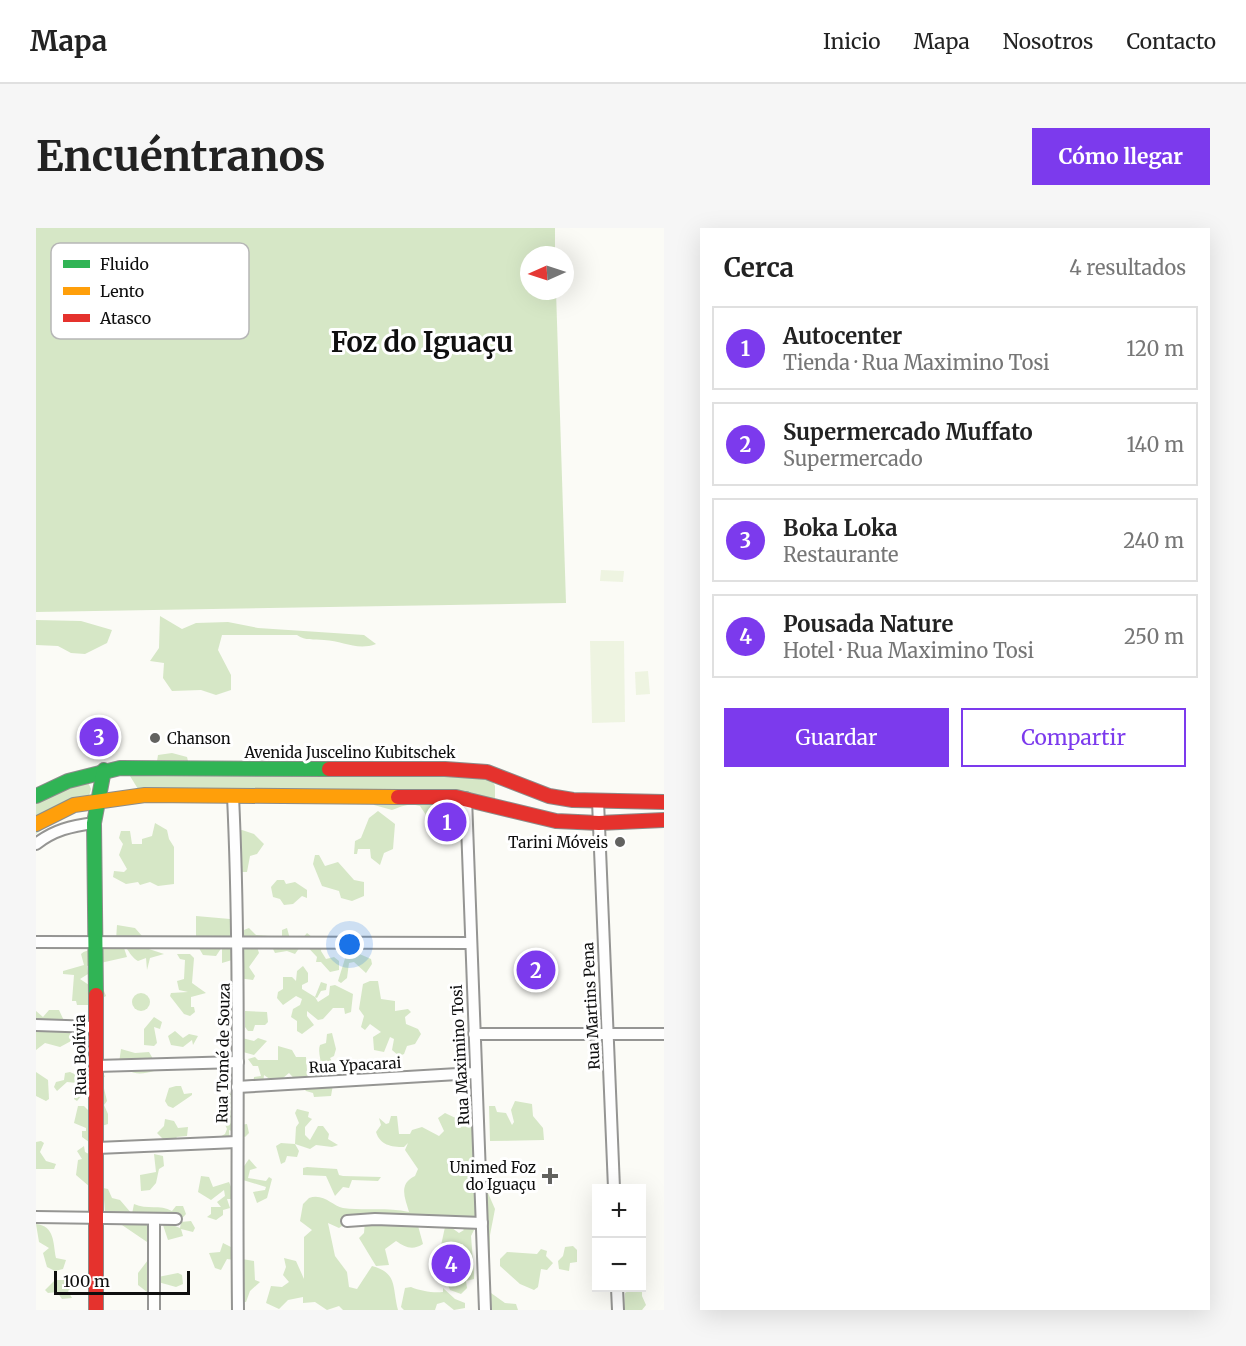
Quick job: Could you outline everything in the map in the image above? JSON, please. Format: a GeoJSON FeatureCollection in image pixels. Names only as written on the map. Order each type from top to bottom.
{"type":"FeatureCollection","features":[{"type":"Feature","properties":{"kind":"main road"},"geometry":{"type":"LineString","coordinates":[[354,796],[358,769]]}},
{"type":"Feature","properties":{"kind":"main road","name":"Avenida Juscelino Kubitschek"},"geometry":{"type":"LineString","coordinates":[[36,796],[68,780],[104,770],[468,769],[487,772],[549,796],[598,801],[664,802]]}},
{"type":"Feature","properties":{"kind":"main road","name":"Rua Bolívia"},"geometry":{"type":"LineString","coordinates":[[96,1310],[98,1148],[94,823],[104,770]]}},
{"type":"Feature","properties":{"kind":"main road"},"geometry":{"type":"LineString","coordinates":[[36,824],[66,808],[97,800],[145,795],[466,798],[527,816],[598,823],[664,820]]}},
{"type":"Feature","properties":{"kind":"street","name":"Rua Tomé de Souza"},"geometry":{"type":"LineString","coordinates":[[233,796],[239,944],[238,1310]]}},
{"type":"Feature","properties":{"kind":"street","name":"Rua Maximino Tosi"},"geometry":{"type":"LineString","coordinates":[[466,798],[485,1310]]}},
{"type":"Feature","properties":{"kind":"street","name":"Rua Martins Pena"},"geometry":{"type":"LineString","coordinates":[[598,801],[614,1184]]}},
{"type":"Feature","properties":{"kind":"street"},"geometry":{"type":"LineString","coordinates":[[36,844],[50,833],[66,827],[94,823]]}},
{"type":"Feature","properties":{"kind":"street"},"geometry":{"type":"LineString","coordinates":[[36,942],[95,944],[471,943]]}},
{"type":"Feature","properties":{"kind":"street"},"geometry":{"type":"LineString","coordinates":[[36,1025],[95,1027]]}},
{"type":"Feature","properties":{"kind":"street"},"geometry":{"type":"LineString","coordinates":[[474,1034],[664,1034]]}},
{"type":"Feature","properties":{"kind":"street"},"geometry":{"type":"LineString","coordinates":[[96,1066],[238,1062]]}},
{"type":"Feature","properties":{"kind":"street","name":"Rua Ypacarai"},"geometry":{"type":"LineString","coordinates":[[237,1087],[475,1073]]}},
{"type":"Feature","properties":{"kind":"street"},"geometry":{"type":"LineString","coordinates":[[98,1148],[237,1142]]}},
{"type":"Feature","properties":{"kind":"street"},"geometry":{"type":"LineString","coordinates":[[36,1217],[176,1219]]}},
{"type":"Feature","properties":{"kind":"street"},"geometry":{"type":"LineString","coordinates":[[154,1218],[154,1310]]}},
{"type":"Feature","properties":{"kind":"street"},"geometry":{"type":"LineString","coordinates":[[347,1221],[375,1219],[482,1223]]}},
{"type":"Feature","properties":{"kind":"street"},"geometry":{"type":"LineString","coordinates":[[617,1292],[618,1310]]}},
{"type":"Feature","properties":{"kind":"green space"},"geometry":{"type":"Polygon","coordinates":[[[36,228],[555,228],[555,246],[520,246],[520,300],[556,300],[566,603],[36,612],[36,228]]]}},
{"type":"Feature","properties":{"kind":"green space"},"geometry":{"type":"Polygon","coordinates":[[[601,570],[624,571],[623,582],[600,581],[601,570]]]}},
{"type":"Feature","properties":{"kind":"green space"},"geometry":{"type":"Polygon","coordinates":[[[160,616],[182,629],[196,623],[228,622],[258,628],[364,635],[376,644],[356,646],[307,639],[297,635],[222,635],[218,650],[231,675],[231,690],[216,695],[201,690],[172,691],[163,678],[164,663],[150,661],[159,648],[160,616]]]}},
{"type":"Feature","properties":{"kind":"green space"},"geometry":{"type":"Polygon","coordinates":[[[36,620],[81,621],[112,630],[107,643],[85,654],[71,653],[58,646],[36,645],[36,620]]]}},
{"type":"Feature","properties":{"kind":"green space"},"geometry":{"type":"Polygon","coordinates":[[[590,641],[624,641],[625,722],[592,723],[590,641]]]}},
{"type":"Feature","properties":{"kind":"green space"},"geometry":{"type":"Polygon","coordinates":[[[648,671],[650,694],[636,695],[635,672],[648,671]]]}},
{"type":"Feature","properties":{"kind":"green space"},"geometry":{"type":"Polygon","coordinates":[[[172,753],[187,757],[190,769],[487,770],[495,786],[495,802],[460,801],[439,812],[447,822],[432,824],[420,806],[416,805],[406,805],[392,810],[374,805],[371,800],[138,789],[130,776],[156,767],[158,755],[172,753]]]}},
{"type":"Feature","properties":{"kind":"green space"},"geometry":{"type":"Polygon","coordinates":[[[88,782],[91,789],[89,796],[36,834],[36,799],[88,782]]]}},
{"type":"Feature","properties":{"kind":"green space"},"geometry":{"type":"Polygon","coordinates":[[[378,811],[395,824],[393,849],[384,853],[380,865],[371,858],[370,849],[358,849],[357,854],[354,854],[355,841],[361,838],[369,818],[378,811]]]}},
{"type":"Feature","properties":{"kind":"green space"},"geometry":{"type":"Polygon","coordinates":[[[155,823],[167,830],[174,847],[174,884],[158,886],[150,882],[140,885],[138,882],[126,884],[113,877],[114,871],[124,872],[127,869],[119,855],[123,844],[119,838],[121,831],[130,831],[132,844],[142,844],[142,839],[152,836],[155,823]]]}},
{"type":"Feature","properties":{"kind":"green space"},"geometry":{"type":"Polygon","coordinates":[[[242,830],[254,834],[264,844],[257,854],[250,856],[247,872],[240,872],[233,832],[242,830]]]}},
{"type":"Feature","properties":{"kind":"green space"},"geometry":{"type":"Polygon","coordinates":[[[315,855],[319,855],[325,866],[338,862],[354,880],[364,882],[364,896],[352,901],[341,898],[339,891],[322,886],[313,864],[315,855]]]}},
{"type":"Feature","properties":{"kind":"green space"},"geometry":{"type":"Polygon","coordinates":[[[277,880],[284,880],[286,884],[295,882],[307,890],[307,898],[302,896],[293,904],[284,905],[280,899],[273,897],[271,887],[277,880]]]}},
{"type":"Feature","properties":{"kind":"green space"},"geometry":{"type":"Polygon","coordinates":[[[196,916],[230,919],[237,924],[239,950],[246,949],[250,944],[257,947],[259,953],[249,967],[255,976],[253,980],[238,978],[232,960],[222,963],[222,947],[216,956],[203,955],[196,943],[196,916]]]}},
{"type":"Feature","properties":{"kind":"green space"},"geometry":{"type":"Polygon","coordinates":[[[117,925],[135,928],[149,944],[149,949],[164,954],[150,958],[147,970],[146,958],[138,961],[124,945],[116,940],[117,925]]]}},
{"type":"Feature","properties":{"kind":"green space"},"geometry":{"type":"Polygon","coordinates":[[[249,928],[256,935],[269,936],[270,939],[277,937],[282,939],[282,930],[287,928],[290,939],[300,947],[295,954],[287,951],[275,953],[271,945],[243,940],[244,930],[249,928]]]}},
{"type":"Feature","properties":{"kind":"green space"},"geometry":{"type":"Polygon","coordinates":[[[307,933],[322,945],[321,951],[326,959],[334,957],[339,961],[339,970],[330,972],[321,962],[316,962],[317,957],[301,940],[307,933]]]}},
{"type":"Feature","properties":{"kind":"green space"},"geometry":{"type":"Polygon","coordinates":[[[111,945],[116,949],[124,948],[127,957],[87,966],[88,974],[80,979],[89,985],[102,986],[106,996],[89,1005],[77,1005],[76,1001],[72,1001],[74,975],[63,974],[63,971],[84,965],[81,954],[84,952],[111,945]]]}},
{"type":"Feature","properties":{"kind":"green space"},"geometry":{"type":"Polygon","coordinates":[[[348,949],[371,959],[372,964],[366,973],[354,962],[349,963],[347,978],[341,983],[338,981],[348,949]]]}},
{"type":"Feature","properties":{"kind":"green space"},"geometry":{"type":"Polygon","coordinates":[[[177,954],[190,954],[194,958],[192,983],[206,993],[191,997],[191,1007],[194,1007],[195,1012],[190,1016],[184,1014],[170,996],[171,993],[188,992],[179,990],[177,981],[184,979],[185,960],[180,959],[177,954]]]}},
{"type":"Feature","properties":{"kind":"green space"},"geometry":{"type":"Polygon","coordinates":[[[303,966],[308,973],[308,982],[302,985],[302,989],[315,997],[318,1002],[329,995],[330,986],[335,985],[353,994],[351,1012],[345,1014],[344,1008],[333,1008],[323,1019],[318,1020],[307,1011],[307,1016],[314,1025],[302,1034],[297,1031],[297,1021],[291,1017],[293,1009],[300,1005],[302,999],[296,996],[283,1005],[277,998],[278,992],[283,989],[283,977],[292,977],[296,981],[297,971],[303,966]]]}},
{"type":"Feature","properties":{"kind":"green space"},"geometry":{"type":"Polygon","coordinates":[[[378,981],[381,999],[395,1001],[395,1011],[408,1009],[411,1012],[405,1017],[406,1024],[418,1029],[421,1034],[415,1044],[407,1046],[404,1054],[399,1056],[392,1050],[394,1039],[390,1037],[384,1052],[374,1050],[373,1037],[381,1032],[370,1024],[365,1030],[361,1027],[364,1016],[359,1009],[363,984],[378,981]]]}},
{"type":"Feature","properties":{"kind":"green space"},"geometry":{"type":"Polygon","coordinates":[[[321,982],[327,984],[326,990],[321,991],[317,998],[315,997],[321,982]]]}},
{"type":"Feature","properties":{"kind":"green space"},"geometry":{"type":"Polygon","coordinates":[[[141,993],[147,996],[150,1002],[147,1008],[141,1011],[135,1008],[132,1002],[135,996],[141,993]]]}},
{"type":"Feature","properties":{"kind":"green space"},"geometry":{"type":"Polygon","coordinates":[[[49,1010],[59,1010],[73,1040],[60,1047],[45,1043],[36,1050],[36,1011],[43,1017],[49,1010]]]}},
{"type":"Feature","properties":{"kind":"green space"},"geometry":{"type":"Polygon","coordinates":[[[245,1011],[267,1012],[268,1022],[265,1025],[255,1025],[253,1031],[248,1031],[245,1027],[245,1011]]]}},
{"type":"Feature","properties":{"kind":"green space"},"geometry":{"type":"Polygon","coordinates":[[[154,1017],[162,1022],[160,1029],[154,1027],[157,1043],[154,1046],[144,1045],[144,1029],[154,1017]]]}},
{"type":"Feature","properties":{"kind":"green space"},"geometry":{"type":"Polygon","coordinates":[[[175,1031],[183,1038],[189,1034],[198,1036],[193,1045],[192,1040],[183,1047],[171,1045],[168,1036],[175,1031]]]}},
{"type":"Feature","properties":{"kind":"green space"},"geometry":{"type":"Polygon","coordinates":[[[332,1033],[336,1049],[334,1056],[330,1058],[336,1068],[331,1096],[314,1097],[313,1093],[306,1091],[289,1073],[283,1078],[271,1080],[264,1075],[263,1084],[254,1085],[254,1077],[261,1076],[258,1066],[253,1066],[248,1059],[255,1057],[258,1060],[278,1060],[278,1046],[292,1050],[296,1057],[306,1057],[307,1070],[315,1074],[321,1073],[320,1045],[326,1043],[327,1034],[332,1033]]]}},
{"type":"Feature","properties":{"kind":"green space"},"geometry":{"type":"Polygon","coordinates":[[[242,1038],[254,1041],[258,1038],[267,1041],[254,1055],[243,1052],[242,1038]]]}},
{"type":"Feature","properties":{"kind":"green space"},"geometry":{"type":"Polygon","coordinates":[[[121,1049],[135,1053],[149,1052],[157,1066],[154,1071],[131,1072],[119,1063],[121,1049]]]}},
{"type":"Feature","properties":{"kind":"green space"},"geometry":{"type":"Polygon","coordinates":[[[36,1072],[48,1080],[49,1099],[46,1101],[36,1096],[36,1072]]]}},
{"type":"Feature","properties":{"kind":"green space"},"geometry":{"type":"Polygon","coordinates":[[[70,1072],[90,1081],[101,1073],[105,1076],[102,1080],[107,1101],[104,1105],[108,1114],[108,1124],[89,1130],[89,1142],[82,1137],[82,1131],[86,1131],[86,1128],[74,1123],[78,1106],[84,1106],[90,1112],[90,1098],[83,1094],[77,1101],[74,1099],[77,1083],[67,1082],[57,1091],[54,1087],[56,1082],[64,1080],[65,1073],[70,1072]]]}},
{"type":"Feature","properties":{"kind":"green space"},"geometry":{"type":"Polygon","coordinates":[[[459,1080],[467,1083],[474,1094],[472,1099],[454,1090],[459,1080]]]}},
{"type":"Feature","properties":{"kind":"green space"},"geometry":{"type":"Polygon","coordinates":[[[181,1086],[184,1094],[192,1093],[192,1095],[173,1108],[165,1101],[169,1088],[181,1086]]]}},
{"type":"Feature","properties":{"kind":"green space"},"geometry":{"type":"Polygon","coordinates":[[[229,1093],[234,1095],[232,1117],[239,1125],[247,1124],[249,1133],[245,1137],[229,1130],[230,1143],[216,1139],[225,1134],[227,1129],[223,1120],[229,1114],[223,1111],[223,1103],[229,1093]]]}},
{"type":"Feature","properties":{"kind":"green space"},"geometry":{"type":"Polygon","coordinates":[[[515,1101],[532,1104],[533,1116],[543,1128],[544,1140],[490,1141],[489,1106],[495,1106],[497,1112],[506,1113],[512,1125],[514,1122],[511,1110],[515,1101]]]}},
{"type":"Feature","properties":{"kind":"green space"},"geometry":{"type":"Polygon","coordinates":[[[297,1109],[309,1112],[308,1117],[312,1119],[305,1127],[305,1135],[310,1140],[318,1126],[323,1126],[329,1134],[328,1139],[338,1145],[332,1147],[316,1145],[310,1149],[295,1144],[296,1127],[299,1123],[295,1113],[297,1109]]]}},
{"type":"Feature","properties":{"kind":"green space"},"geometry":{"type":"Polygon","coordinates":[[[445,1113],[462,1121],[471,1120],[476,1131],[481,1189],[488,1193],[495,1209],[490,1235],[490,1259],[478,1247],[479,1221],[471,1228],[474,1230],[471,1236],[474,1279],[466,1281],[467,1288],[461,1294],[450,1290],[444,1276],[433,1267],[433,1260],[438,1256],[444,1259],[464,1258],[463,1244],[450,1244],[444,1251],[440,1250],[445,1227],[452,1228],[459,1233],[464,1230],[456,1222],[440,1228],[436,1223],[417,1222],[423,1244],[409,1247],[396,1241],[385,1249],[389,1265],[376,1266],[359,1238],[364,1233],[365,1221],[345,1224],[339,1228],[328,1223],[335,1256],[347,1272],[349,1287],[357,1289],[372,1266],[380,1269],[390,1277],[398,1310],[343,1310],[339,1306],[327,1310],[315,1302],[303,1303],[303,1297],[288,1300],[279,1309],[266,1303],[271,1286],[282,1287],[289,1282],[283,1275],[286,1267],[284,1258],[296,1261],[304,1279],[304,1237],[312,1230],[300,1221],[303,1204],[309,1198],[323,1198],[343,1208],[409,1212],[405,1187],[418,1169],[405,1150],[408,1143],[404,1147],[387,1144],[380,1140],[376,1132],[381,1125],[379,1118],[386,1124],[389,1123],[391,1116],[397,1116],[399,1134],[410,1134],[412,1130],[422,1127],[439,1136],[444,1131],[438,1118],[445,1113]]]}},
{"type":"Feature","properties":{"kind":"green space"},"geometry":{"type":"Polygon","coordinates":[[[165,1119],[174,1121],[178,1128],[188,1127],[187,1136],[176,1137],[182,1142],[181,1149],[171,1149],[167,1139],[163,1139],[157,1133],[164,1126],[165,1119]]]}},
{"type":"Feature","properties":{"kind":"green space"},"geometry":{"type":"Polygon","coordinates":[[[36,1142],[44,1143],[40,1152],[46,1161],[56,1164],[54,1169],[36,1169],[36,1142]]]}},
{"type":"Feature","properties":{"kind":"green space"},"geometry":{"type":"Polygon","coordinates":[[[281,1143],[295,1144],[299,1151],[297,1157],[287,1156],[285,1162],[281,1164],[276,1146],[281,1143]]]}},
{"type":"Feature","properties":{"kind":"green space"},"geometry":{"type":"Polygon","coordinates":[[[84,1146],[85,1152],[91,1155],[94,1184],[90,1187],[76,1175],[78,1160],[82,1159],[77,1151],[84,1146]]]}},
{"type":"Feature","properties":{"kind":"green space"},"geometry":{"type":"Polygon","coordinates":[[[154,1154],[163,1156],[164,1166],[159,1169],[156,1183],[150,1190],[141,1191],[140,1175],[156,1172],[154,1154]]]}},
{"type":"Feature","properties":{"kind":"green space"},"geometry":{"type":"Polygon","coordinates":[[[249,1159],[257,1168],[250,1170],[248,1178],[266,1181],[269,1177],[272,1179],[267,1198],[257,1203],[253,1192],[265,1190],[266,1187],[243,1180],[242,1169],[249,1159]]]}},
{"type":"Feature","properties":{"kind":"green space"},"geometry":{"type":"Polygon","coordinates":[[[303,1168],[337,1169],[339,1175],[343,1176],[381,1177],[378,1181],[352,1180],[349,1188],[343,1187],[335,1196],[326,1176],[303,1175],[303,1168]]]}},
{"type":"Feature","properties":{"kind":"green space"},"geometry":{"type":"Polygon","coordinates":[[[201,1176],[209,1177],[213,1187],[229,1182],[236,1199],[227,1199],[230,1208],[223,1210],[223,1215],[216,1220],[207,1217],[211,1214],[211,1207],[221,1207],[217,1202],[225,1196],[224,1190],[211,1200],[198,1192],[201,1176]]]}},
{"type":"Feature","properties":{"kind":"green space"},"geometry":{"type":"Polygon","coordinates":[[[103,1188],[108,1189],[112,1198],[120,1200],[132,1214],[134,1204],[172,1211],[176,1206],[183,1206],[186,1214],[175,1226],[180,1228],[181,1222],[191,1221],[195,1228],[193,1232],[181,1229],[183,1236],[168,1240],[163,1225],[158,1222],[150,1244],[122,1225],[120,1220],[109,1218],[105,1211],[103,1188]]]}},
{"type":"Feature","properties":{"kind":"green space"},"geometry":{"type":"Polygon","coordinates":[[[36,1224],[42,1225],[50,1232],[56,1258],[66,1260],[63,1269],[55,1271],[47,1267],[43,1253],[49,1248],[39,1242],[36,1224]]]}},
{"type":"Feature","properties":{"kind":"green space"},"geometry":{"type":"Polygon","coordinates":[[[223,1243],[233,1248],[235,1260],[227,1259],[221,1270],[215,1268],[209,1253],[220,1252],[223,1243]]]}},
{"type":"Feature","properties":{"kind":"green space"},"geometry":{"type":"Polygon","coordinates":[[[573,1246],[577,1250],[577,1262],[570,1263],[569,1271],[559,1269],[558,1261],[563,1256],[565,1247],[573,1246]]]}},
{"type":"Feature","properties":{"kind":"green space"},"geometry":{"type":"Polygon","coordinates":[[[541,1249],[547,1251],[546,1256],[553,1263],[547,1270],[541,1269],[538,1287],[534,1290],[520,1284],[500,1266],[500,1259],[507,1252],[537,1254],[541,1249]]]}},
{"type":"Feature","properties":{"kind":"green space"},"geometry":{"type":"Polygon","coordinates":[[[242,1259],[254,1261],[255,1280],[260,1282],[250,1291],[246,1302],[242,1302],[242,1259]]]}},
{"type":"Feature","properties":{"kind":"green space"},"geometry":{"type":"Polygon","coordinates":[[[148,1260],[152,1264],[147,1292],[138,1285],[138,1273],[148,1260]]]}},
{"type":"Feature","properties":{"kind":"green space"},"geometry":{"type":"Polygon","coordinates":[[[178,1273],[182,1275],[183,1284],[176,1287],[158,1282],[158,1277],[178,1273]]]}},
{"type":"Feature","properties":{"kind":"green space"},"geometry":{"type":"Polygon","coordinates":[[[55,1280],[64,1280],[70,1289],[68,1291],[72,1298],[62,1299],[57,1292],[48,1293],[45,1290],[55,1280]]]}},
{"type":"Feature","properties":{"kind":"green space"},"geometry":{"type":"Polygon","coordinates":[[[405,1288],[435,1292],[443,1292],[443,1288],[455,1299],[465,1303],[465,1308],[454,1310],[444,1302],[437,1304],[435,1310],[404,1310],[401,1307],[405,1288]]]}},
{"type":"Feature","properties":{"kind":"green space"},"geometry":{"type":"Polygon","coordinates":[[[642,1292],[646,1305],[642,1310],[624,1310],[625,1293],[642,1292]]]}},
{"type":"Feature","properties":{"kind":"green space"},"geometry":{"type":"Polygon","coordinates":[[[491,1293],[505,1303],[516,1304],[518,1310],[479,1310],[484,1294],[491,1293]]]}},
{"type":"Feature","properties":{"kind":"traffic: fast"},"geometry":{"type":"LineString","coordinates":[[36,796],[68,781],[120,768],[329,769]]}},
{"type":"Feature","properties":{"kind":"traffic: fast"},"geometry":{"type":"LineString","coordinates":[[96,995],[94,823],[104,770]]}},
{"type":"Feature","properties":{"kind":"traffic: slow"},"geometry":{"type":"LineString","coordinates":[[36,824],[74,805],[145,795],[398,797]]}},
{"type":"Feature","properties":{"kind":"traffic: jam"},"geometry":{"type":"LineString","coordinates":[[329,769],[445,769],[487,772],[549,796],[573,800],[664,802]]}},
{"type":"Feature","properties":{"kind":"traffic: jam"},"geometry":{"type":"LineString","coordinates":[[398,797],[456,797],[556,821],[599,823],[664,820]]}},
{"type":"Feature","properties":{"kind":"traffic: jam"},"geometry":{"type":"LineString","coordinates":[[96,995],[96,1310]]}},
{"type":"Feature","properties":{"kind":"place","name":"Boka Loka"},"geometry":{"type":"Point","coordinates":[99,737]}},
{"type":"Feature","properties":{"kind":"place","name":"Chanson"},"geometry":{"type":"Point","coordinates":[155,738]}},
{"type":"Feature","properties":{"kind":"place","name":"Autocenter"},"geometry":{"type":"Point","coordinates":[447,822]}},
{"type":"Feature","properties":{"kind":"place","name":"Tarini Móveis"},"geometry":{"type":"Point","coordinates":[620,842]}},
{"type":"Feature","properties":{"kind":"place","name":"Supermercado Muffato"},"geometry":{"type":"Point","coordinates":[536,970]}},
{"type":"Feature","properties":{"kind":"place","name":"Unimed Foz do Iguaçu"},"geometry":{"type":"Point","coordinates":[550,1176]}},
{"type":"Feature","properties":{"kind":"place","name":"Pousada Nature"},"geometry":{"type":"Point","coordinates":[451,1264]}},
{"type":"Feature","properties":{"kind":"district","name":"Foz do Iguaçu"},"geometry":{"type":"Point","coordinates":[422,342]}}]}
